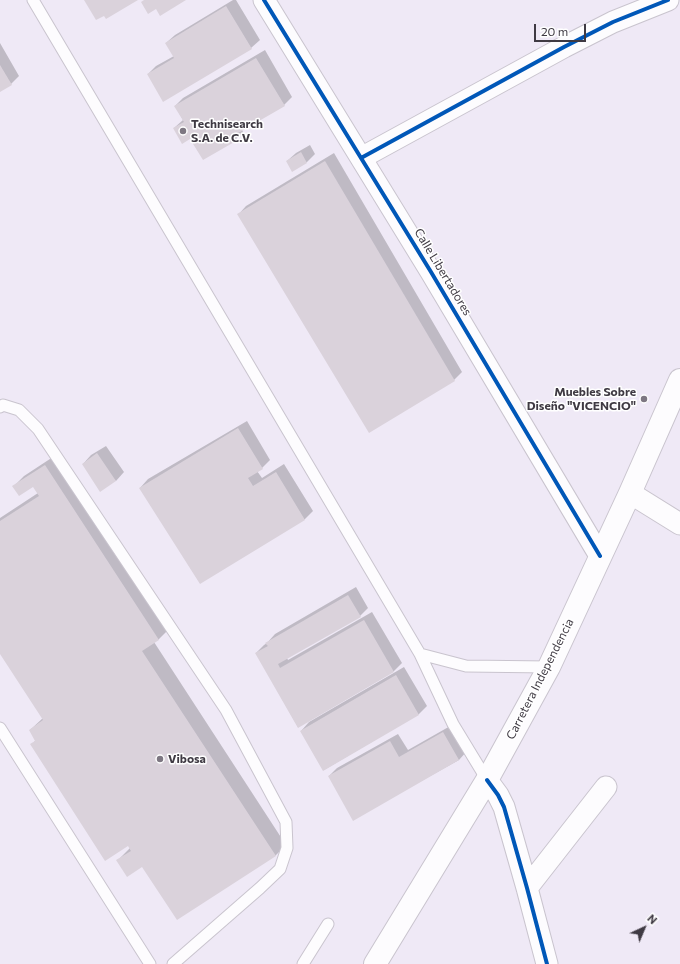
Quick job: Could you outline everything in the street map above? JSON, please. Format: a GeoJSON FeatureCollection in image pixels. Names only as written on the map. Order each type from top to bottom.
{"type":"FeatureCollection","features":[{"type":"Feature","properties":{"kind":"main road","name":"Carretera Independencia"},"geometry":{"type":"LineString","coordinates":[[375,964],[488,780],[549,667],[630,493],[680,380]]}},
{"type":"Feature","properties":{"kind":"street","name":"Calle Libertadores"},"geometry":{"type":"LineString","coordinates":[[264,0],[431,272],[600,556]]}},
{"type":"Feature","properties":{"kind":"street"},"geometry":{"type":"LineString","coordinates":[[361,158],[564,47],[613,22],[668,0]]}},
{"type":"Feature","properties":{"kind":"street"},"geometry":{"type":"LineString","coordinates":[[630,493],[680,524]]}},
{"type":"Feature","properties":{"kind":"street"},"geometry":{"type":"LineString","coordinates":[[488,780],[504,807],[547,964]]}},
{"type":"Feature","properties":{"kind":"street"},"geometry":{"type":"LineString","coordinates":[[527,888],[606,787]]}},
{"type":"Feature","properties":{"kind":"lane"},"geometry":{"type":"LineString","coordinates":[[33,0],[420,654],[453,724],[488,780]]}},
{"type":"Feature","properties":{"kind":"lane"},"geometry":{"type":"LineString","coordinates":[[0,407],[3,405],[19,410],[38,429],[226,710],[286,822],[287,848],[280,869],[254,894],[174,964]]}},
{"type":"Feature","properties":{"kind":"lane"},"geometry":{"type":"LineString","coordinates":[[420,654],[466,666],[549,667]]}},
{"type":"Feature","properties":{"kind":"lane"},"geometry":{"type":"LineString","coordinates":[[0,728],[150,964]]}},
{"type":"Feature","properties":{"kind":"lane"},"geometry":{"type":"LineString","coordinates":[[302,964],[328,924]]}},
{"type":"Feature","properties":{"kind":"building"},"geometry":{"type":"Polygon","coordinates":[[[84,0],[138,0],[106,19],[104,16],[96,20],[84,0]]]}},
{"type":"Feature","properties":{"kind":"building"},"geometry":{"type":"Polygon","coordinates":[[[144,0],[186,0],[160,16],[156,9],[148,14],[141,2],[144,0]]]}},
{"type":"Feature","properties":{"kind":"building"},"geometry":{"type":"Polygon","coordinates":[[[226,6],[252,49],[163,102],[147,74],[174,58],[165,43],[226,6]]]}},
{"type":"Feature","properties":{"kind":"building"},"geometry":{"type":"Polygon","coordinates":[[[256,58],[285,106],[233,136],[236,141],[203,160],[190,139],[182,144],[173,128],[184,122],[174,106],[256,58]]]}},
{"type":"Feature","properties":{"kind":"building"},"geometry":{"type":"Polygon","coordinates":[[[0,65],[12,85],[0,92],[0,65]]]}},
{"type":"Feature","properties":{"kind":"building"},"geometry":{"type":"Polygon","coordinates":[[[301,152],[307,163],[292,172],[286,161],[301,152]]]}},
{"type":"Feature","properties":{"kind":"building"},"geometry":{"type":"Polygon","coordinates":[[[325,161],[455,381],[369,433],[237,214],[325,161]]]}},
{"type":"Feature","properties":{"kind":"building"},"geometry":{"type":"Polygon","coordinates":[[[238,428],[263,469],[248,478],[253,486],[276,472],[305,520],[200,584],[139,488],[238,428]]]}},
{"type":"Feature","properties":{"kind":"building"},"geometry":{"type":"Polygon","coordinates":[[[97,453],[116,481],[100,492],[82,464],[97,453]]]}},
{"type":"Feature","properties":{"kind":"building"},"geometry":{"type":"Polygon","coordinates":[[[45,465],[159,640],[142,651],[276,856],[177,920],[142,867],[127,877],[116,860],[131,851],[128,846],[105,861],[30,744],[35,741],[29,730],[43,720],[0,654],[0,521],[39,496],[33,487],[19,496],[12,486],[45,465]]]}},
{"type":"Feature","properties":{"kind":"building"},"geometry":{"type":"Polygon","coordinates":[[[348,595],[361,617],[278,664],[280,668],[364,620],[394,672],[298,728],[255,653],[268,646],[265,643],[348,595]]]}},
{"type":"Feature","properties":{"kind":"building"},"geometry":{"type":"Polygon","coordinates":[[[396,675],[419,715],[323,771],[300,731],[396,675]]]}},
{"type":"Feature","properties":{"kind":"building"},"geometry":{"type":"Polygon","coordinates":[[[443,732],[459,760],[353,821],[328,776],[390,741],[399,757],[443,732]]]}},
{"type":"Feature","properties":{"kind":"cycle path"},"geometry":{"type":"LineString","coordinates":[[264,0],[431,272],[600,556]]}},
{"type":"Feature","properties":{"kind":"cycle path"},"geometry":{"type":"LineString","coordinates":[[361,158],[564,47],[613,22],[668,0]]}},
{"type":"Feature","properties":{"kind":"cycle path"},"geometry":{"type":"LineString","coordinates":[[487,780],[498,795],[504,807],[547,964]]}},
{"type":"Feature","properties":{"kind":"place","name":"Technisearch S.A. de C.V."},"geometry":{"type":"Point","coordinates":[183,131]}},
{"type":"Feature","properties":{"kind":"place","name":"Muebles Sobre Diseño \"VICENCIO\""},"geometry":{"type":"Point","coordinates":[644,399]}},
{"type":"Feature","properties":{"kind":"place","name":"Vibosa"},"geometry":{"type":"Point","coordinates":[160,759]}}]}
